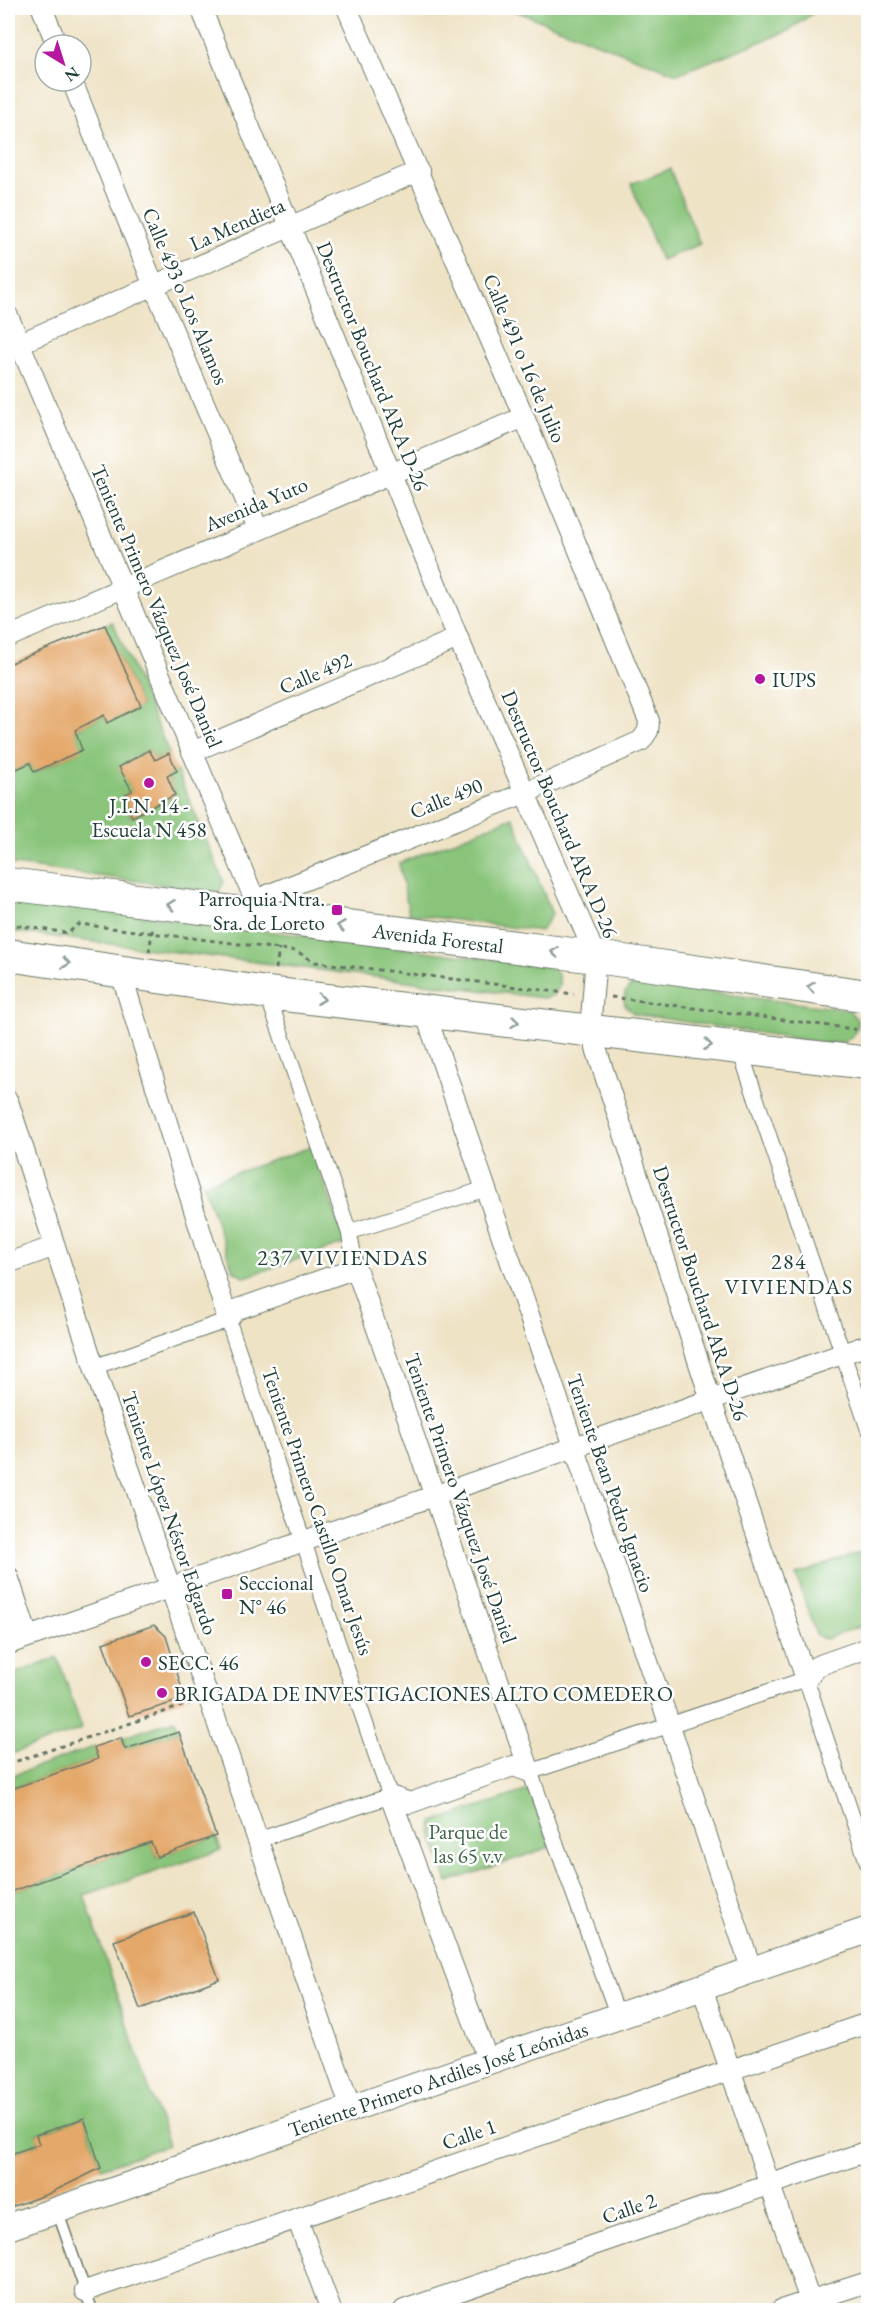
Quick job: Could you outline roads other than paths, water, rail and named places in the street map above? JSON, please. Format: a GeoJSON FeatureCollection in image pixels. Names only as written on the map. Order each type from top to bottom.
{"type":"FeatureCollection","features":[{"type":"Feature","properties":{"kind":"main road","name":"Avenida Forestal"},"geometry":{"type":"LineString","coordinates":[[8,884],[253,908],[868,996]]}},
{"type":"Feature","properties":{"kind":"main road"},"geometry":{"type":"LineString","coordinates":[[8,955],[120,970],[271,982],[425,1012],[868,1063]]}},
{"type":"Feature","properties":{"kind":"street"},"geometry":{"type":"LineString","coordinates":[[42,8],[52,33]]}},
{"type":"Feature","properties":{"kind":"street","name":"Destructor Bouchard ARA D-26"},"geometry":{"type":"LineString","coordinates":[[201,8],[458,638],[596,957],[590,1030],[711,1400],[868,1864]]}},
{"type":"Feature","properties":{"kind":"street","name":"Calle 491 o 16 de Julio"},"geometry":{"type":"LineString","coordinates":[[347,8],[524,417],[648,721],[648,732]]}},
{"type":"Feature","properties":{"kind":"street","name":"Calle 493 o Los Alamos"},"geometry":{"type":"LineString","coordinates":[[77,93],[154,286],[258,529]]}},
{"type":"Feature","properties":{"kind":"street","name":"La Mendieta"},"geometry":{"type":"LineString","coordinates":[[13,346],[419,171]]}},
{"type":"Feature","properties":{"kind":"street","name":"Teniente Primero Vázquez José Daniel"},"geometry":{"type":"LineString","coordinates":[[8,316],[13,346],[124,587],[253,908]]}},
{"type":"Feature","properties":{"kind":"street","name":"Avenida Yuto"},"geometry":{"type":"LineString","coordinates":[[8,637],[524,417]]}},
{"type":"Feature","properties":{"kind":"street","name":"Calle 492"},"geometry":{"type":"LineString","coordinates":[[192,752],[458,638]]}},
{"type":"Feature","properties":{"kind":"street","name":"Calle 490"},"geometry":{"type":"LineString","coordinates":[[253,908],[525,793],[641,741],[648,732]]}},
{"type":"Feature","properties":{"kind":"street","name":"Teniente Primero Castillo Omar Jesús"},"geometry":{"type":"LineString","coordinates":[[120,970],[228,1320],[390,1796],[488,2061]]}},
{"type":"Feature","properties":{"kind":"street","name":"Teniente Primero Vázquez José Daniel"},"geometry":{"type":"LineString","coordinates":[[271,982],[349,1232],[356,1269],[530,1772],[618,2016]]}},
{"type":"Feature","properties":{"kind":"street","name":"Teniente Bean Pedro Ignacio"},"geometry":{"type":"LineString","coordinates":[[425,1012],[752,1971]]}},
{"type":"Feature","properties":{"kind":"street"},"geometry":{"type":"LineString","coordinates":[[739,1048],[868,1428]]}},
{"type":"Feature","properties":{"kind":"street","name":"Teniente López Néstor Edgardo"},"geometry":{"type":"LineString","coordinates":[[8,1101],[94,1367],[351,2109]]}},
{"type":"Feature","properties":{"kind":"street"},"geometry":{"type":"LineString","coordinates":[[349,1232],[485,1189]]}},
{"type":"Feature","properties":{"kind":"street"},"geometry":{"type":"LineString","coordinates":[[8,1263],[55,1246]]}},
{"type":"Feature","properties":{"kind":"street"},"geometry":{"type":"LineString","coordinates":[[94,1367],[228,1320],[235,1310],[356,1269]]}},
{"type":"Feature","properties":{"kind":"street"},"geometry":{"type":"LineString","coordinates":[[8,1644],[868,1345]]}},
{"type":"Feature","properties":{"kind":"street"},"geometry":{"type":"LineString","coordinates":[[8,1576],[28,1637]]}},
{"type":"Feature","properties":{"kind":"street"},"geometry":{"type":"LineString","coordinates":[[258,1840],[390,1796],[410,1803],[513,1766],[530,1772],[806,1679],[817,1666],[868,1648]]}},
{"type":"Feature","properties":{"kind":"street","name":"Teniente Primero Ardiles José Leónidas"},"geometry":{"type":"LineString","coordinates":[[8,2227],[868,1930]]}},
{"type":"Feature","properties":{"kind":"street"},"geometry":{"type":"LineString","coordinates":[[702,1988],[810,2301]]}},
{"type":"Feature","properties":{"kind":"street","name":"Calle 1"},"geometry":{"type":"LineString","coordinates":[[85,2291],[868,2023]]}},
{"type":"Feature","properties":{"kind":"street","name":"Calle 2"},"geometry":{"type":"LineString","coordinates":[[404,2310],[868,2151]]}},
{"type":"Feature","properties":{"kind":"street"},"geometry":{"type":"LineString","coordinates":[[297,2218],[331,2310]]}},
{"type":"Feature","properties":{"kind":"street"},"geometry":{"type":"LineString","coordinates":[[781,2310],[868,2282]]}},
{"type":"Feature","properties":{"kind":"lane"},"geometry":{"type":"LineString","coordinates":[[57,2209],[92,2310]]}},
{"type":"Feature","properties":{"kind":"place","name":"IUPS"},"geometry":{"type":"Point","coordinates":[760,679]}},
{"type":"Feature","properties":{"kind":"place","name":"J.I.N. 14 - Escuela N 458"},"geometry":{"type":"Point","coordinates":[149,783]}},
{"type":"Feature","properties":{"kind":"place","name":"Parroquia Ntra. Sra. de Loreto"},"geometry":{"type":"Point","coordinates":[337,910]}},
{"type":"Feature","properties":{"kind":"place","name":"Seccional N° 46"},"geometry":{"type":"Point","coordinates":[227,1594]}},
{"type":"Feature","properties":{"kind":"place","name":"SECC. 46"},"geometry":{"type":"Point","coordinates":[146,1662]}},
{"type":"Feature","properties":{"kind":"place","name":"BRIGADA DE INVESTIGACIONES ALTO COMEDERO"},"geometry":{"type":"Point","coordinates":[162,1693]}},
{"type":"Feature","properties":{"kind":"district","name":"237 VIVIENDAS"},"geometry":{"type":"Point","coordinates":[343,1257]}},
{"type":"Feature","properties":{"kind":"district","name":"284 VIVIENDAS"},"geometry":{"type":"Point","coordinates":[789,1274]}},
{"type":"Feature","properties":{"kind":"park label","name":"Parque de las 65 v.v"},"geometry":{"type":"Point","coordinates":[468,1843]}}]}
